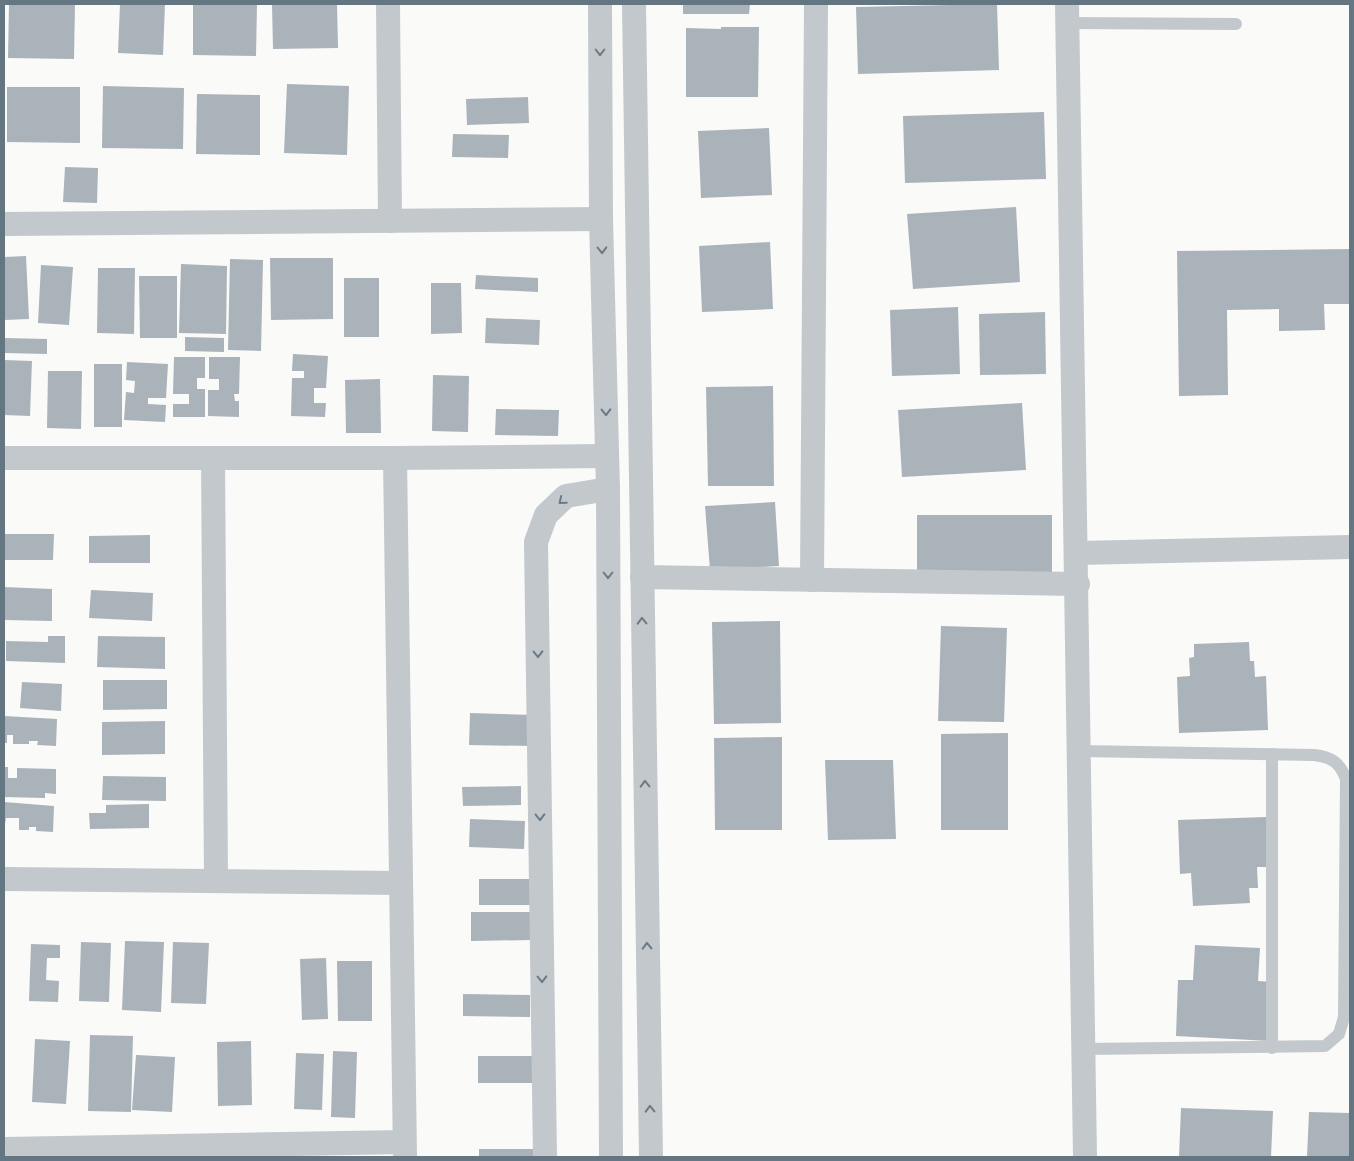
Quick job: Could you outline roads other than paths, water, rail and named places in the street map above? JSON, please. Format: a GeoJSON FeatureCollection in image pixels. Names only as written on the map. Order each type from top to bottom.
{"type":"FeatureCollection","features":[{"type":"Feature","properties":{"kind":"street"},"geometry":{"type":"LineString","coordinates":[[388,4],[390,220]]}},
{"type":"Feature","properties":{"kind":"street"},"geometry":{"type":"LineString","coordinates":[[600,4],[601,219],[608,489],[611,1157]]}},
{"type":"Feature","properties":{"kind":"street"},"geometry":{"type":"LineString","coordinates":[[634,4],[651,1157]]}},
{"type":"Feature","properties":{"kind":"street"},"geometry":{"type":"LineString","coordinates":[[812,580],[816,4]]}},
{"type":"Feature","properties":{"kind":"street"},"geometry":{"type":"LineString","coordinates":[[1068,13],[1078,584],[1085,1157]]}},
{"type":"Feature","properties":{"kind":"street"},"geometry":{"type":"LineString","coordinates":[[4,224],[601,219]]}},
{"type":"Feature","properties":{"kind":"street"},"geometry":{"type":"LineString","coordinates":[[4,458],[607,456]]}},
{"type":"Feature","properties":{"kind":"street"},"geometry":{"type":"LineString","coordinates":[[214,458],[216,881]]}},
{"type":"Feature","properties":{"kind":"street"},"geometry":{"type":"LineString","coordinates":[[4,1149],[404,1150],[395,458]]}},
{"type":"Feature","properties":{"kind":"street"},"geometry":{"type":"LineString","coordinates":[[545,1157],[536,542],[546,515],[566,496],[608,489]]}},
{"type":"Feature","properties":{"kind":"street"},"geometry":{"type":"LineString","coordinates":[[1077,554],[1350,547]]}},
{"type":"Feature","properties":{"kind":"street"},"geometry":{"type":"LineString","coordinates":[[642,577],[1078,584]]}},
{"type":"Feature","properties":{"kind":"street"},"geometry":{"type":"LineString","coordinates":[[608,681],[643,681]]}},
{"type":"Feature","properties":{"kind":"street"},"geometry":{"type":"LineString","coordinates":[[4,879],[401,883]]}},
{"type":"Feature","properties":{"kind":"lane"},"geometry":{"type":"LineString","coordinates":[[1068,13],[1236,24]]}},
{"type":"Feature","properties":{"kind":"lane"},"geometry":{"type":"LineString","coordinates":[[1080,751],[1272,754],[1329,757],[1341,766],[1346,780],[1344,1017],[1339,1034],[1325,1046],[1084,1049]]}},
{"type":"Feature","properties":{"kind":"lane"},"geometry":{"type":"LineString","coordinates":[[1272,754],[1272,1048]]}}]}
